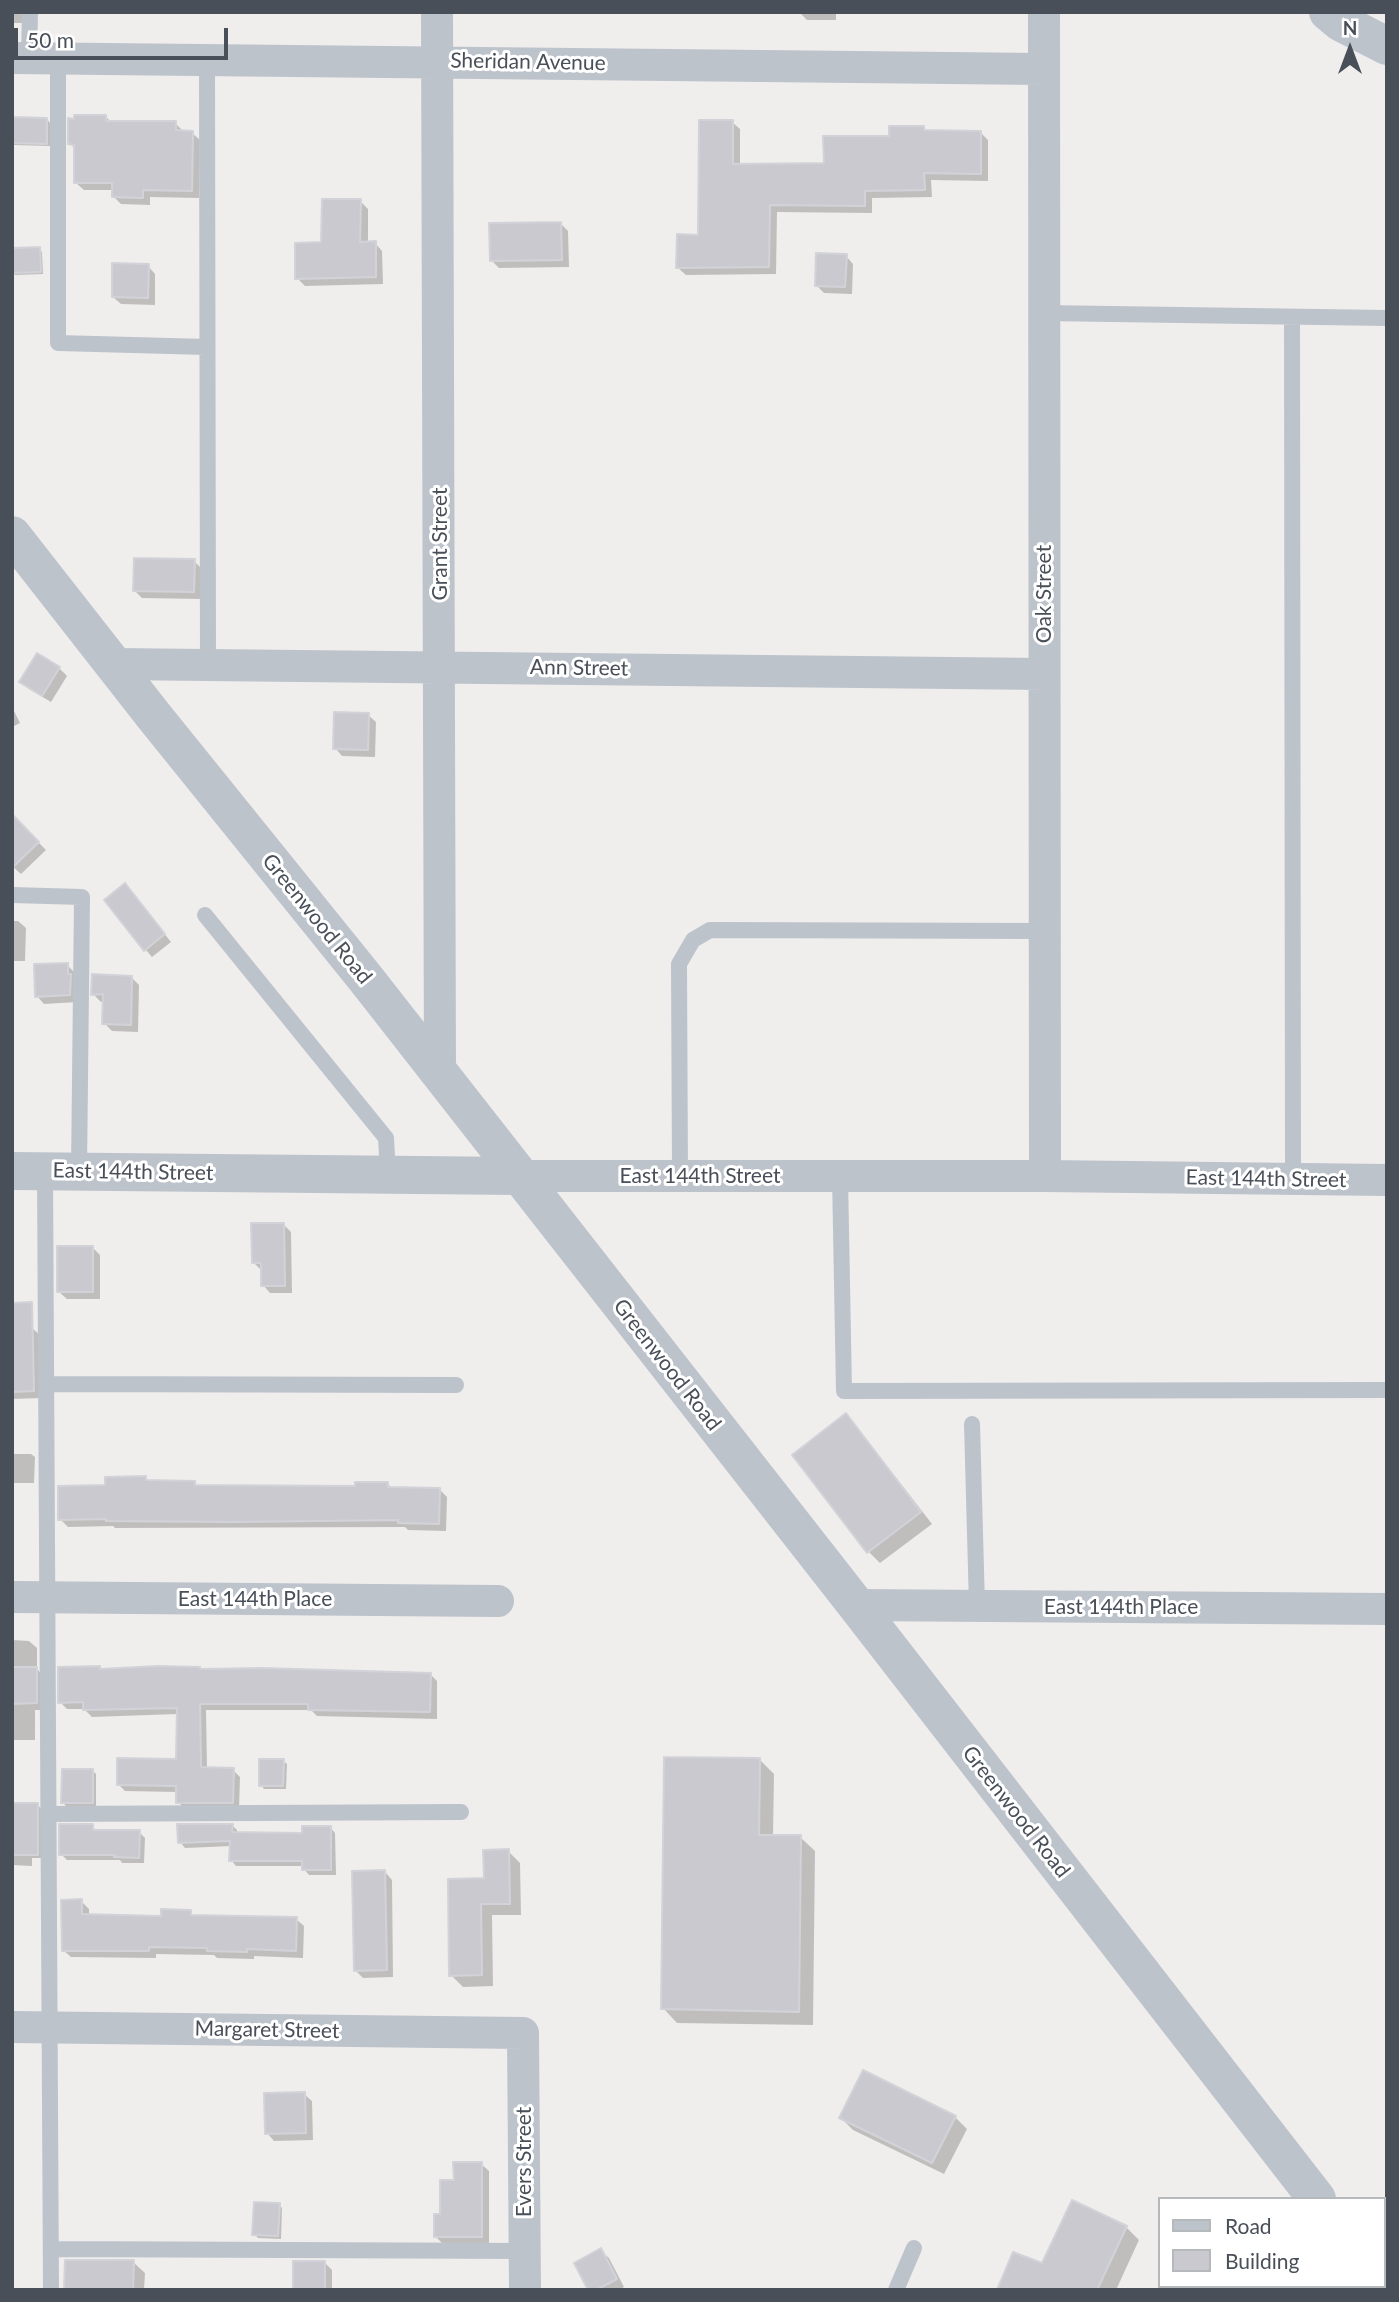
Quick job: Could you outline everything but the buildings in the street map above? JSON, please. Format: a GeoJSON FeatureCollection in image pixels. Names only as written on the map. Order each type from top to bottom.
{"type":"FeatureCollection","features":[{"type":"Feature","properties":{"kind":"street","name":"Grant Street"},"geometry":{"type":"LineString","coordinates":[[437,12],[440,1075]]}},
{"type":"Feature","properties":{"kind":"street","name":"Oak Street"},"geometry":{"type":"LineString","coordinates":[[1044,12],[1045,1176]]}},
{"type":"Feature","properties":{"kind":"street"},"geometry":{"type":"LineString","coordinates":[[1328,12],[1340,22],[1387,46]]}},
{"type":"Feature","properties":{"kind":"street","name":"Sheridan Avenue"},"geometry":{"type":"LineString","coordinates":[[33,58],[1043,69]]}},
{"type":"Feature","properties":{"kind":"street","name":"Greenwood Road"},"geometry":{"type":"LineString","coordinates":[[12,535],[856,1605],[1315,2197]]}},
{"type":"Feature","properties":{"kind":"street","name":"Ann Street"},"geometry":{"type":"LineString","coordinates":[[113,664],[1044,674]]}},
{"type":"Feature","properties":{"kind":"street","name":"East 144th Street"},"geometry":{"type":"LineString","coordinates":[[45,1171],[1387,1180]]}},
{"type":"Feature","properties":{"kind":"street","name":"East 144th Place"},"geometry":{"type":"LineString","coordinates":[[12,1597],[498,1601]]}},
{"type":"Feature","properties":{"kind":"street","name":"East 144th Place"},"geometry":{"type":"LineString","coordinates":[[856,1605],[1387,1609]]}},
{"type":"Feature","properties":{"kind":"street","name":"Margaret Street"},"geometry":{"type":"LineString","coordinates":[[12,2027],[523,2033]]}},
{"type":"Feature","properties":{"kind":"street","name":"Evers Street"},"geometry":{"type":"LineString","coordinates":[[523,2033],[525,2290]]}},
{"type":"Feature","properties":{"kind":"lane"},"geometry":{"type":"LineString","coordinates":[[30,12],[58,343],[207,347]]}},
{"type":"Feature","properties":{"kind":"lane"},"geometry":{"type":"LineString","coordinates":[[207,60],[208,665]]}},
{"type":"Feature","properties":{"kind":"lane"},"geometry":{"type":"LineString","coordinates":[[1043,313],[1387,318]]}},
{"type":"Feature","properties":{"kind":"lane"},"geometry":{"type":"LineString","coordinates":[[1292,317],[1293,1179]]}},
{"type":"Feature","properties":{"kind":"lane"},"geometry":{"type":"LineString","coordinates":[[12,895],[82,897],[45,1171],[51,2290]]}},
{"type":"Feature","properties":{"kind":"lane"},"geometry":{"type":"LineString","coordinates":[[205,915],[386,1138],[388,1174]]}},
{"type":"Feature","properties":{"kind":"lane"},"geometry":{"type":"LineString","coordinates":[[680,1176],[679,964],[693,940],[710,930],[1044,931]]}},
{"type":"Feature","properties":{"kind":"lane"},"geometry":{"type":"LineString","coordinates":[[840,1176],[844,1391],[1387,1390]]}},
{"type":"Feature","properties":{"kind":"lane"},"geometry":{"type":"LineString","coordinates":[[46,1384],[456,1385]]}},
{"type":"Feature","properties":{"kind":"lane"},"geometry":{"type":"LineString","coordinates":[[972,1424],[977,1606]]}},
{"type":"Feature","properties":{"kind":"lane"},"geometry":{"type":"LineString","coordinates":[[48,1814],[461,1812]]}},
{"type":"Feature","properties":{"kind":"lane"},"geometry":{"type":"LineString","coordinates":[[896,2290],[914,2248]]}},
{"type":"Feature","properties":{"kind":"lane"},"geometry":{"type":"LineString","coordinates":[[51,2249],[524,2251]]}}]}
